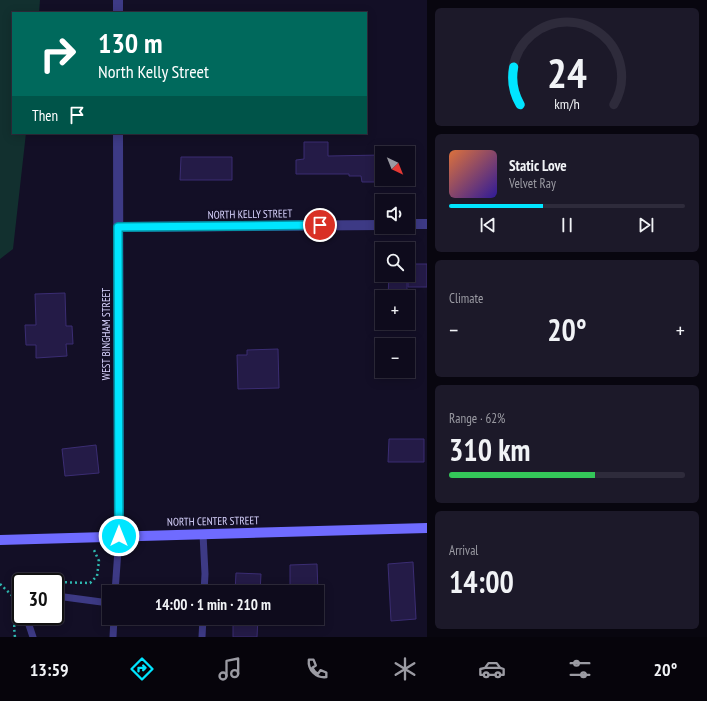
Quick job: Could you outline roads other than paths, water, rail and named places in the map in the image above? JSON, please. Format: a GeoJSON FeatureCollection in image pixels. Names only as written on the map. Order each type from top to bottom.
{"type":"FeatureCollection","features":[{"type":"Feature","properties":{"kind":"main road","name":"NORTH CENTER STREET"},"geometry":{"type":"LineString","coordinates":[[0,540],[427,528]]}},
{"type":"Feature","properties":{"kind":"street"},"geometry":{"type":"LineString","coordinates":[[118,0],[118,12]]}},
{"type":"Feature","properties":{"kind":"street","name":"WEST BINGHAM STREET"},"geometry":{"type":"LineString","coordinates":[[118,134],[119,536]]}},
{"type":"Feature","properties":{"kind":"street"},"geometry":{"type":"LineString","coordinates":[[415,224],[427,224]]}},
{"type":"Feature","properties":{"kind":"street","name":"NORTH KELLY STREET"},"geometry":{"type":"LineString","coordinates":[[118,227],[375,225]]}},
{"type":"Feature","properties":{"kind":"lane"},"geometry":{"type":"LineString","coordinates":[[202,534],[204,585]]}},
{"type":"Feature","properties":{"kind":"lane"},"geometry":{"type":"LineString","coordinates":[[116,585],[119,536]]}},
{"type":"Feature","properties":{"kind":"lane"},"geometry":{"type":"LineString","coordinates":[[64,597],[102,602]]}},
{"type":"Feature","properties":{"kind":"lane"},"geometry":{"type":"LineString","coordinates":[[29,625],[30,632],[33,637]]}},
{"type":"Feature","properties":{"kind":"lane"},"geometry":{"type":"LineString","coordinates":[[113,637],[114,625]]}},
{"type":"Feature","properties":{"kind":"lane"},"geometry":{"type":"LineString","coordinates":[[202,637],[203,625]]}}]}
